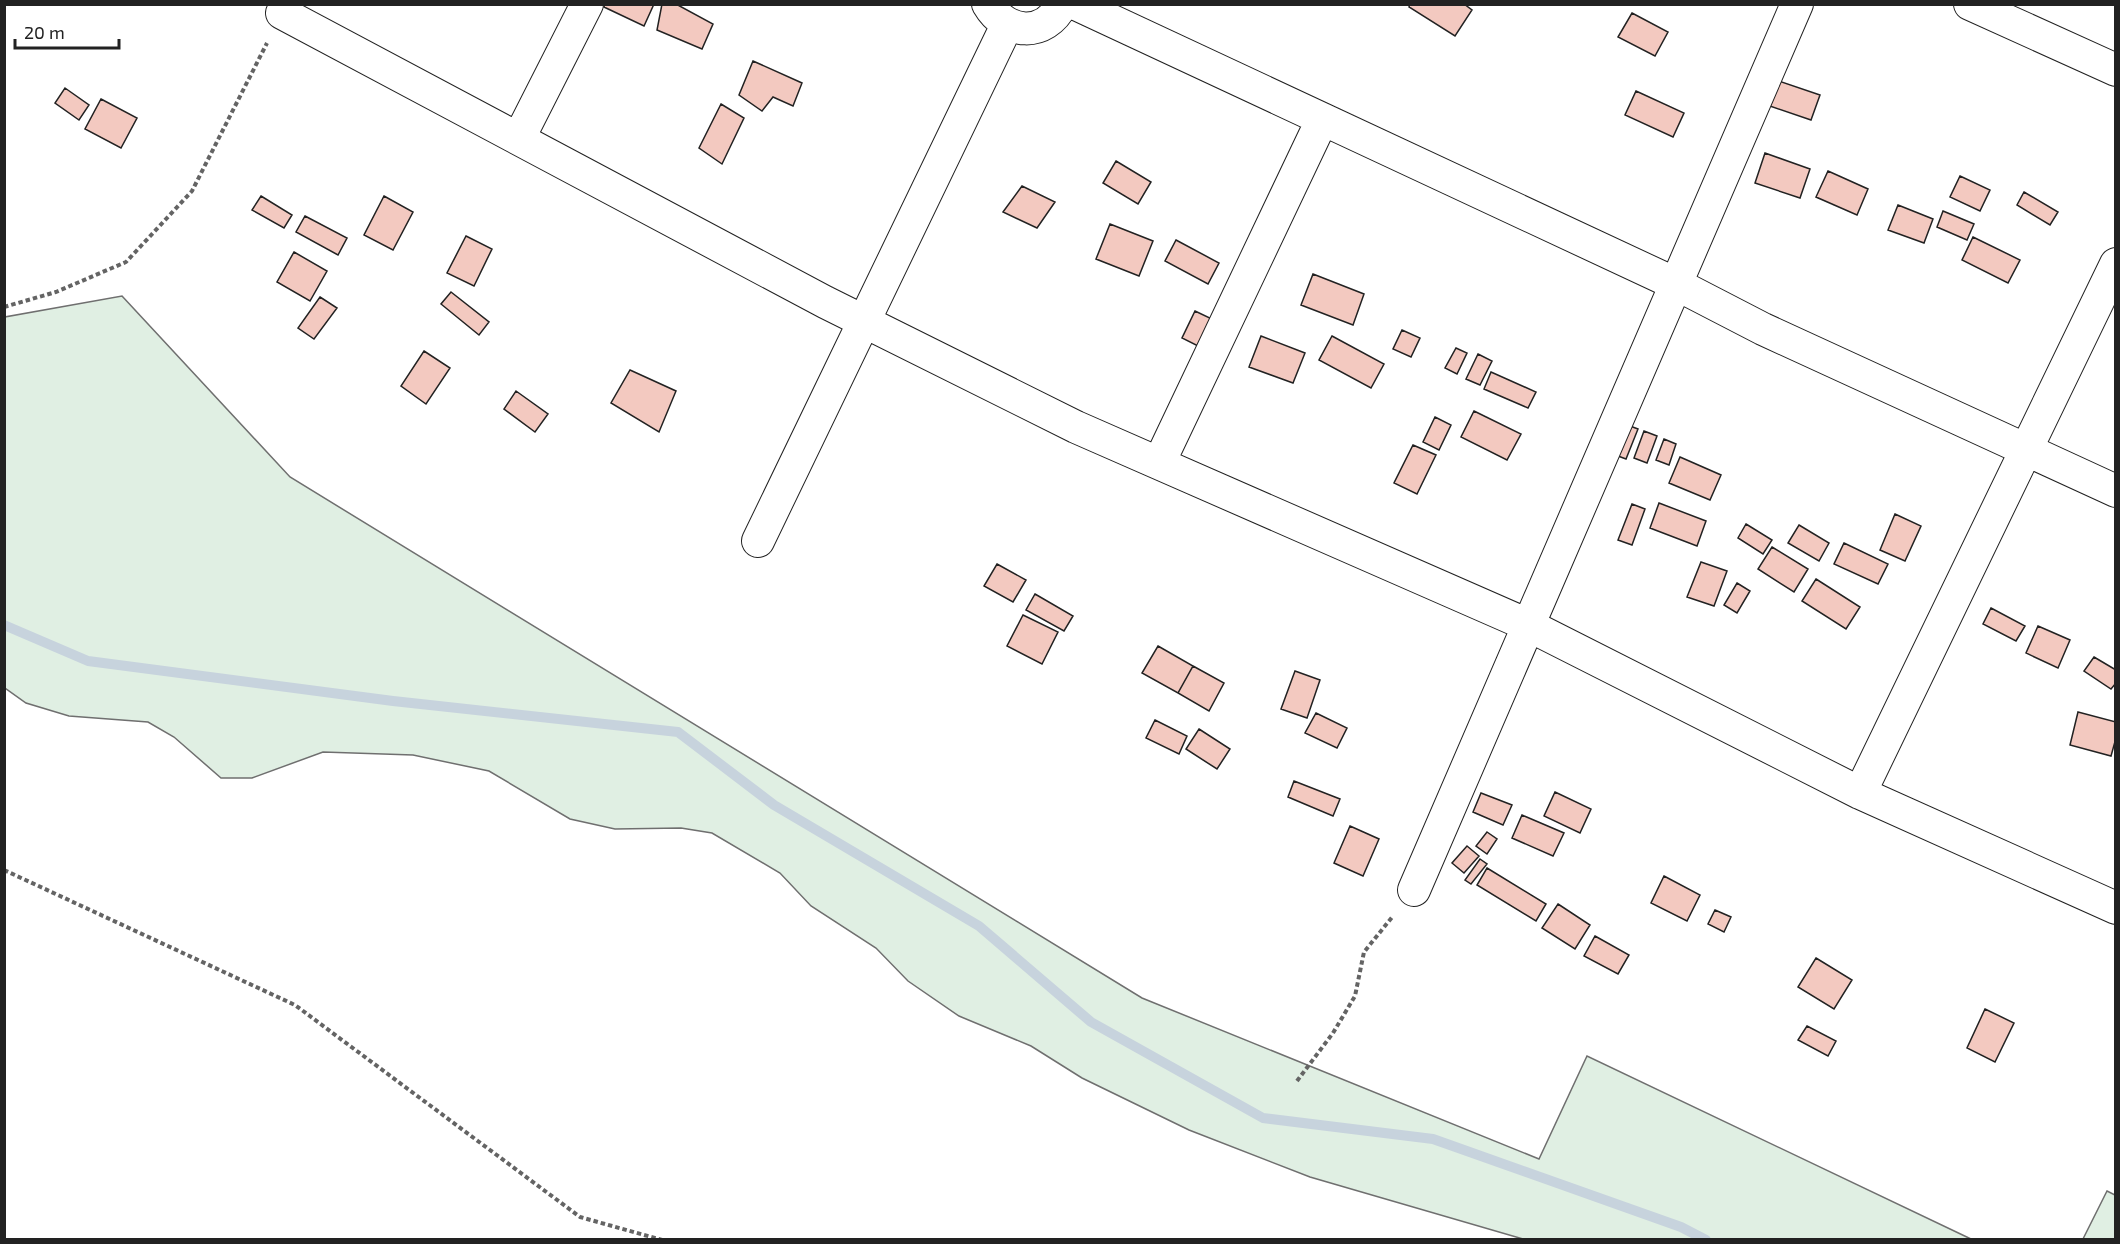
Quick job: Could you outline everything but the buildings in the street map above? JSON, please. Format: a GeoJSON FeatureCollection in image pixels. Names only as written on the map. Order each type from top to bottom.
{"type":"FeatureCollection","features":[{"type":"Feature","properties":{"kind":"street"},"geometry":{"type":"LineString","coordinates":[[519,138],[586,4]]}},
{"type":"Feature","properties":{"kind":"street"},"geometry":{"type":"LineString","coordinates":[[758,541],[865,322],[998,15],[1021,29],[1035,28],[1048,22],[1062,4]]}},
{"type":"Feature","properties":{"kind":"street"},"geometry":{"type":"LineString","coordinates":[[1076,4],[1676,284],[1763,329],[2115,491]]}},
{"type":"Feature","properties":{"kind":"street"},"geometry":{"type":"LineString","coordinates":[[1414,890],[1797,4]]}},
{"type":"Feature","properties":{"kind":"street"},"geometry":{"type":"LineString","coordinates":[[1970,4],[2115,70]]}},
{"type":"Feature","properties":{"kind":"street"},"geometry":{"type":"LineString","coordinates":[[282,13],[865,322],[1076,427],[1528,625],[1860,793],[2115,908]]}},
{"type":"Feature","properties":{"kind":"street"},"geometry":{"type":"LineString","coordinates":[[1159,463],[1322,120]]}},
{"type":"Feature","properties":{"kind":"street"},"geometry":{"type":"LineString","coordinates":[[1860,793],[2115,264]]}},
{"type":"Feature","properties":{"kind":"path"},"geometry":{"type":"LineString","coordinates":[[4,307],[56,292],[126,262],[192,191],[282,13]]}},
{"type":"Feature","properties":{"kind":"path"},"geometry":{"type":"LineString","coordinates":[[4,870],[295,1005],[580,1217],[662,1239]]}},
{"type":"Feature","properties":{"kind":"path"},"geometry":{"type":"LineString","coordinates":[[1297,1081],[1333,1033],[1355,996],[1364,952],[1414,890]]}},
{"type":"Feature","properties":{"kind":"green space"},"geometry":{"type":"Polygon","coordinates":[[[122,296],[290,477],[1142,998],[1539,1159],[1587,1056],[1971,1239],[1523,1239],[1310,1177],[1189,1130],[1082,1078],[1031,1046],[959,1016],[908,981],[876,948],[811,906],[780,873],[712,833],[681,828],[615,829],[570,819],[489,771],[413,755],[323,752],[252,778],[221,778],[174,737],[148,722],[69,716],[26,703],[5,688],[5,317],[122,296]]]}},
{"type":"Feature","properties":{"kind":"green space"},"geometry":{"type":"Polygon","coordinates":[[[2107,1191],[2115,1195],[2115,1239],[2083,1239],[2107,1191]]]}},
{"type":"Feature","properties":{"kind":"waterway"},"geometry":{"type":"LineString","coordinates":[[4,625],[88,661],[393,701],[678,732],[774,805],[979,926],[1091,1022],[1263,1118],[1433,1139],[1681,1227],[1706,1240]]}}]}
